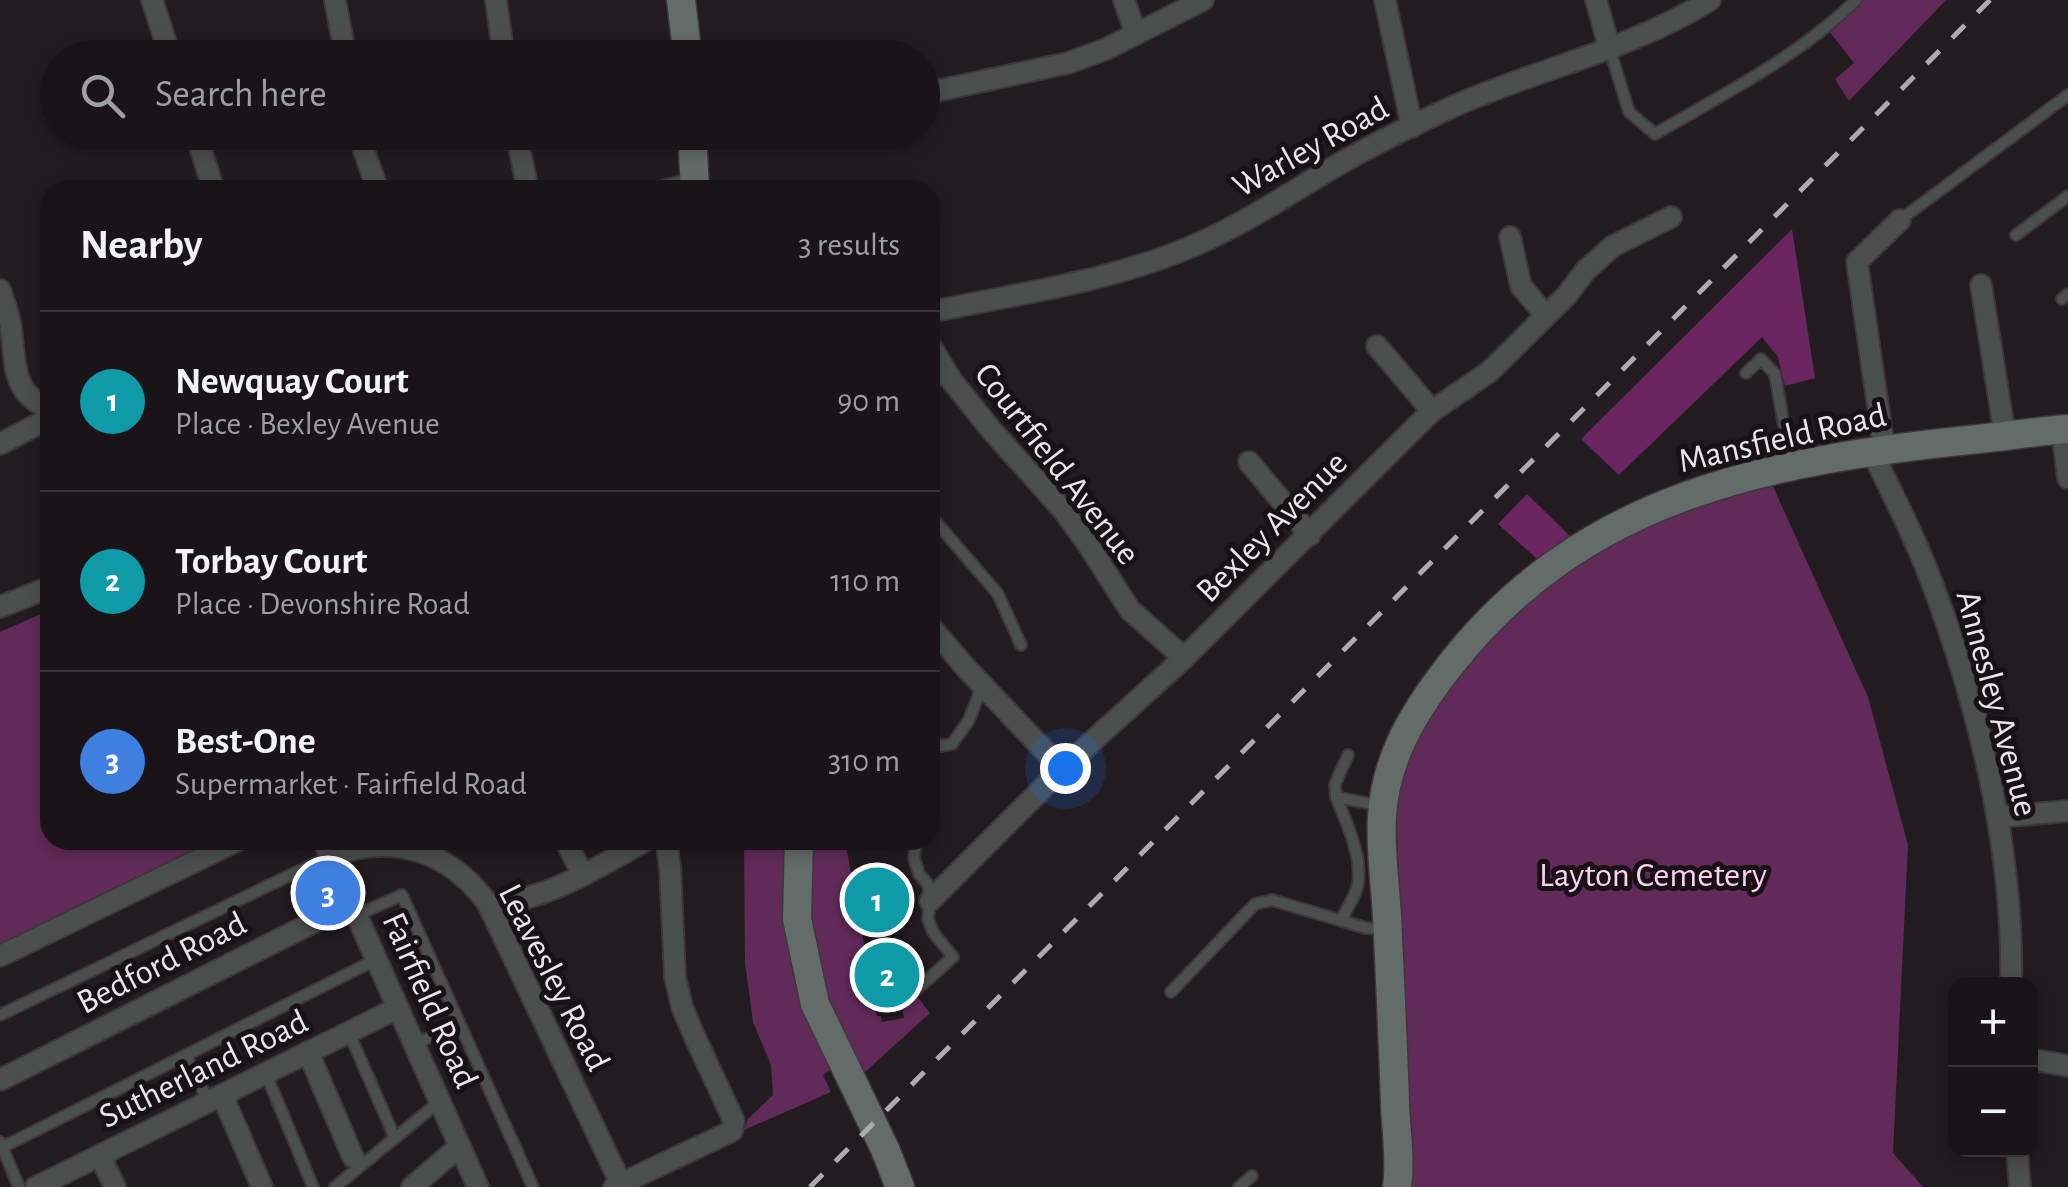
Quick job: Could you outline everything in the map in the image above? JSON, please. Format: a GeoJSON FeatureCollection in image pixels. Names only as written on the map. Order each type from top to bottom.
{"type":"FeatureCollection","features":[{"type":"Feature","properties":{"kind":"street"},"geometry":{"type":"LineString","coordinates":[[152,0],[165,40]]}},
{"type":"Feature","properties":{"kind":"street"},"geometry":{"type":"LineString","coordinates":[[335,0],[343,40]]}},
{"type":"Feature","properties":{"kind":"street"},"geometry":{"type":"LineString","coordinates":[[496,0],[502,40]]}},
{"type":"Feature","properties":{"kind":"street"},"geometry":{"type":"LineString","coordinates":[[681,0],[686,40]]}},
{"type":"Feature","properties":{"kind":"street"},"geometry":{"type":"LineString","coordinates":[[1124,0],[1136,34]]}},
{"type":"Feature","properties":{"kind":"street"},"geometry":{"type":"LineString","coordinates":[[940,90],[1068,64],[1203,0]]}},
{"type":"Feature","properties":{"kind":"street"},"geometry":{"type":"LineString","coordinates":[[1385,0],[1412,126]]}},
{"type":"Feature","properties":{"kind":"street"},"geometry":{"type":"LineString","coordinates":[[1596,0],[1610,50]]}},
{"type":"Feature","properties":{"kind":"street","name":"Warley Road"},"geometry":{"type":"LineString","coordinates":[[940,310],[1153,262],[1228,230],[1412,126],[1489,92],[1610,50],[1710,0]]}},
{"type":"Feature","properties":{"kind":"street"},"geometry":{"type":"LineString","coordinates":[[201,150],[211,180]]}},
{"type":"Feature","properties":{"kind":"street"},"geometry":{"type":"LineString","coordinates":[[364,150],[374,180]]}},
{"type":"Feature","properties":{"kind":"street"},"geometry":{"type":"LineString","coordinates":[[520,150],[526,180]]}},
{"type":"Feature","properties":{"kind":"street"},"geometry":{"type":"LineString","coordinates":[[695,150],[695,180]]}},
{"type":"Feature","properties":{"kind":"street","name":"Bexley Avenue"},"geometry":{"type":"LineString","coordinates":[[930,901],[1062,769],[1184,658],[1432,411],[1489,372],[1613,246],[1671,218]]}},
{"type":"Feature","properties":{"kind":"street","name":"Annesley Avenue"},"geometry":{"type":"LineString","coordinates":[[1900,220],[1857,262],[1878,450],[1929,574],[1969,695],[1998,817],[2011,977]]}},
{"type":"Feature","properties":{"kind":"street"},"geometry":{"type":"LineString","coordinates":[[1510,237],[1521,286],[1545,314]]}},
{"type":"Feature","properties":{"kind":"street"},"geometry":{"type":"LineString","coordinates":[[1981,285],[2005,436]]}},
{"type":"Feature","properties":{"kind":"street"},"geometry":{"type":"LineString","coordinates":[[0,290],[11,325],[22,389],[40,405]]}},
{"type":"Feature","properties":{"kind":"street"},"geometry":{"type":"LineString","coordinates":[[1377,346],[1432,411]]}},
{"type":"Feature","properties":{"kind":"street","name":"Courtfield Avenue"},"geometry":{"type":"LineString","coordinates":[[940,382],[993,432],[1064,510],[1130,610],[1184,658]]}},
{"type":"Feature","properties":{"kind":"street"},"geometry":{"type":"LineString","coordinates":[[0,444],[40,423]]}},
{"type":"Feature","properties":{"kind":"street"},"geometry":{"type":"LineString","coordinates":[[2065,429],[2068,478]]}},
{"type":"Feature","properties":{"kind":"street","name":"Mansfield Road"},"geometry":{"type":"LineString","coordinates":[[1397,1187],[1383,806],[1394,755],[1424,700],[1457,657],[1497,612],[1570,553],[1657,506],[1710,487],[1791,466],[1878,450],[2065,429]]}},
{"type":"Feature","properties":{"kind":"street"},"geometry":{"type":"LineString","coordinates":[[1249,462],[1310,535]]}},
{"type":"Feature","properties":{"kind":"street"},"geometry":{"type":"LineString","coordinates":[[0,607],[40,591]]}},
{"type":"Feature","properties":{"kind":"street"},"geometry":{"type":"LineString","coordinates":[[940,637],[1062,769]]}},
{"type":"Feature","properties":{"kind":"street"},"geometry":{"type":"LineString","coordinates":[[1998,817],[2068,810]]}},
{"type":"Feature","properties":{"kind":"street"},"geometry":{"type":"LineString","coordinates":[[0,956],[218,850]]}},
{"type":"Feature","properties":{"kind":"street","name":"Fairfield Road"},"geometry":{"type":"LineString","coordinates":[[327,850],[478,1187]]}},
{"type":"Feature","properties":{"kind":"street","name":"Leavesley Road"},"geometry":{"type":"LineString","coordinates":[[414,850],[460,872],[488,904],[617,1185]]}},
{"type":"Feature","properties":{"kind":"street"},"geometry":{"type":"LineString","coordinates":[[570,850],[583,875]]}},
{"type":"Feature","properties":{"kind":"street"},"geometry":{"type":"LineString","coordinates":[[488,904],[536,897],[629,850]]}},
{"type":"Feature","properties":{"kind":"street"},"geometry":{"type":"LineString","coordinates":[[617,1185],[732,1131],[734,1122],[682,1007],[675,978],[668,850]]}},
{"type":"Feature","properties":{"kind":"street"},"geometry":{"type":"LineString","coordinates":[[799,850],[798,920],[814,1004],[900,1187]]}},
{"type":"Feature","properties":{"kind":"street","name":"Bedford Road"},"geometry":{"type":"LineString","coordinates":[[0,1080],[354,909]]}},
{"type":"Feature","properties":{"kind":"street","name":"Sutherland Road"},"geometry":{"type":"LineString","coordinates":[[36,1187],[398,1008]]}},
{"type":"Feature","properties":{"kind":"street"},"geometry":{"type":"LineString","coordinates":[[308,1052],[353,1157]]}},
{"type":"Feature","properties":{"kind":"street"},"geometry":{"type":"LineString","coordinates":[[2038,1061],[2068,1066]]}},
{"type":"Feature","properties":{"kind":"street"},"geometry":{"type":"LineString","coordinates":[[215,1098],[262,1187]]}},
{"type":"Feature","properties":{"kind":"street"},"geometry":{"type":"LineString","coordinates":[[412,1187],[460,1146]]}},
{"type":"Feature","properties":{"kind":"street"},"geometry":{"type":"LineString","coordinates":[[100,1156],[115,1187]]}},
{"type":"Feature","properties":{"kind":"street"},"geometry":{"type":"LineString","coordinates":[[2018,1157],[2020,1187]]}},
{"type":"Feature","properties":{"kind":"lane"},"geometry":{"type":"LineString","coordinates":[[1610,50],[1629,112],[1655,134],[1763,70],[1838,18],[1856,0]]}},
{"type":"Feature","properties":{"kind":"lane"},"geometry":{"type":"LineString","coordinates":[[1900,220],[2068,95]]}},
{"type":"Feature","properties":{"kind":"lane"},"geometry":{"type":"LineString","coordinates":[[2016,235],[2068,196]]}},
{"type":"Feature","properties":{"kind":"lane"},"geometry":{"type":"LineString","coordinates":[[1746,373],[1760,359],[1775,374],[1791,466]]}},
{"type":"Feature","properties":{"kind":"lane"},"geometry":{"type":"LineString","coordinates":[[940,527],[998,594],[1021,645]]}},
{"type":"Feature","properties":{"kind":"lane"},"geometry":{"type":"LineString","coordinates":[[940,746],[952,744],[968,720],[982,685]]}},
{"type":"Feature","properties":{"kind":"lane"},"geometry":{"type":"LineString","coordinates":[[1340,920],[1358,881],[1357,854],[1336,797],[1335,784],[1348,756]]}},
{"type":"Feature","properties":{"kind":"lane"},"geometry":{"type":"LineString","coordinates":[[1336,797],[1383,806]]}},
{"type":"Feature","properties":{"kind":"lane"},"geometry":{"type":"LineString","coordinates":[[0,1015],[322,850]]}},
{"type":"Feature","properties":{"kind":"lane"},"geometry":{"type":"LineString","coordinates":[[915,850],[919,874],[928,884],[928,919],[953,957],[916,990]]}},
{"type":"Feature","properties":{"kind":"lane"},"geometry":{"type":"LineString","coordinates":[[354,909],[402,895],[533,1187]]}},
{"type":"Feature","properties":{"kind":"lane"},"geometry":{"type":"LineString","coordinates":[[1171,992],[1255,904],[1272,900],[1366,928],[1388,929]]}},
{"type":"Feature","properties":{"kind":"lane"},"geometry":{"type":"LineString","coordinates":[[19,1187],[1,1144],[377,959]]}},
{"type":"Feature","properties":{"kind":"lane"},"geometry":{"type":"LineString","coordinates":[[414,1044],[460,1024]]}},
{"type":"Feature","properties":{"kind":"lane"},"geometry":{"type":"LineString","coordinates":[[348,1032],[395,1138]]}},
{"type":"Feature","properties":{"kind":"lane"},"geometry":{"type":"LineString","coordinates":[[186,1055],[215,1098]]}},
{"type":"Feature","properties":{"kind":"lane"},"geometry":{"type":"LineString","coordinates":[[266,1073],[313,1187]]}},
{"type":"Feature","properties":{"kind":"lane"},"geometry":{"type":"LineString","coordinates":[[335,1187],[440,1102]]}},
{"type":"Feature","properties":{"kind":"lane"},"geometry":{"type":"LineString","coordinates":[[1240,1187],[1252,1176]]}},
{"type":"Feature","properties":{"kind":"green space"},"geometry":{"type":"Polygon","coordinates":[[[1864,0],[1946,0],[1849,101],[1835,79],[1854,63],[1829,31],[1864,0]]]}},
{"type":"Feature","properties":{"kind":"green space","name":"Layton Cemetery"},"geometry":{"type":"Polygon","coordinates":[[[1771,482],[1868,697],[1908,845],[1893,1153],[1923,1187],[1410,1187],[1396,811],[1404,771],[1429,712],[1473,653],[1575,559],[1678,508],[1771,482]]]}},
{"type":"Feature","properties":{"kind":"green space"},"geometry":{"type":"Polygon","coordinates":[[[40,614],[40,850],[192,850],[0,945],[0,632],[40,614]]]}},
{"type":"Feature","properties":{"kind":"green space"},"geometry":{"type":"Polygon","coordinates":[[[744,850],[789,850],[833,1068],[823,1075],[831,1092],[744,1130],[748,1119],[773,1095],[771,1065],[753,1022],[745,963],[744,850]]]}},
{"type":"Feature","properties":{"kind":"green space"},"geometry":{"type":"Polygon","coordinates":[[[800,850],[847,850],[877,1016],[881,1016],[882,1022],[904,1018],[900,996],[913,991],[930,1013],[864,1073],[815,1004],[800,850]]]}},
{"type":"Feature","properties":{"kind":"shaded area"},"geometry":{"type":"Polygon","coordinates":[[[1792,229],[1815,378],[1785,386],[1778,357],[1762,337],[1619,475],[1581,439],[1792,229]]]}},
{"type":"Feature","properties":{"kind":"shaded area"},"geometry":{"type":"Polygon","coordinates":[[[1527,494],[1576,542],[1544,565],[1498,524],[1527,494]]]}},
{"type":"Feature","properties":{"kind":"railway"},"geometry":{"type":"LineString","coordinates":[[810,1187],[1990,0]]}},
{"type":"Feature","properties":{"kind":"place","name":"Best-One"},"geometry":{"type":"Point","coordinates":[328,893]}},
{"type":"Feature","properties":{"kind":"place","name":"Newquay Court"},"geometry":{"type":"Point","coordinates":[877,900]}},
{"type":"Feature","properties":{"kind":"place","name":"Torbay Court"},"geometry":{"type":"Point","coordinates":[887,975]}}]}
